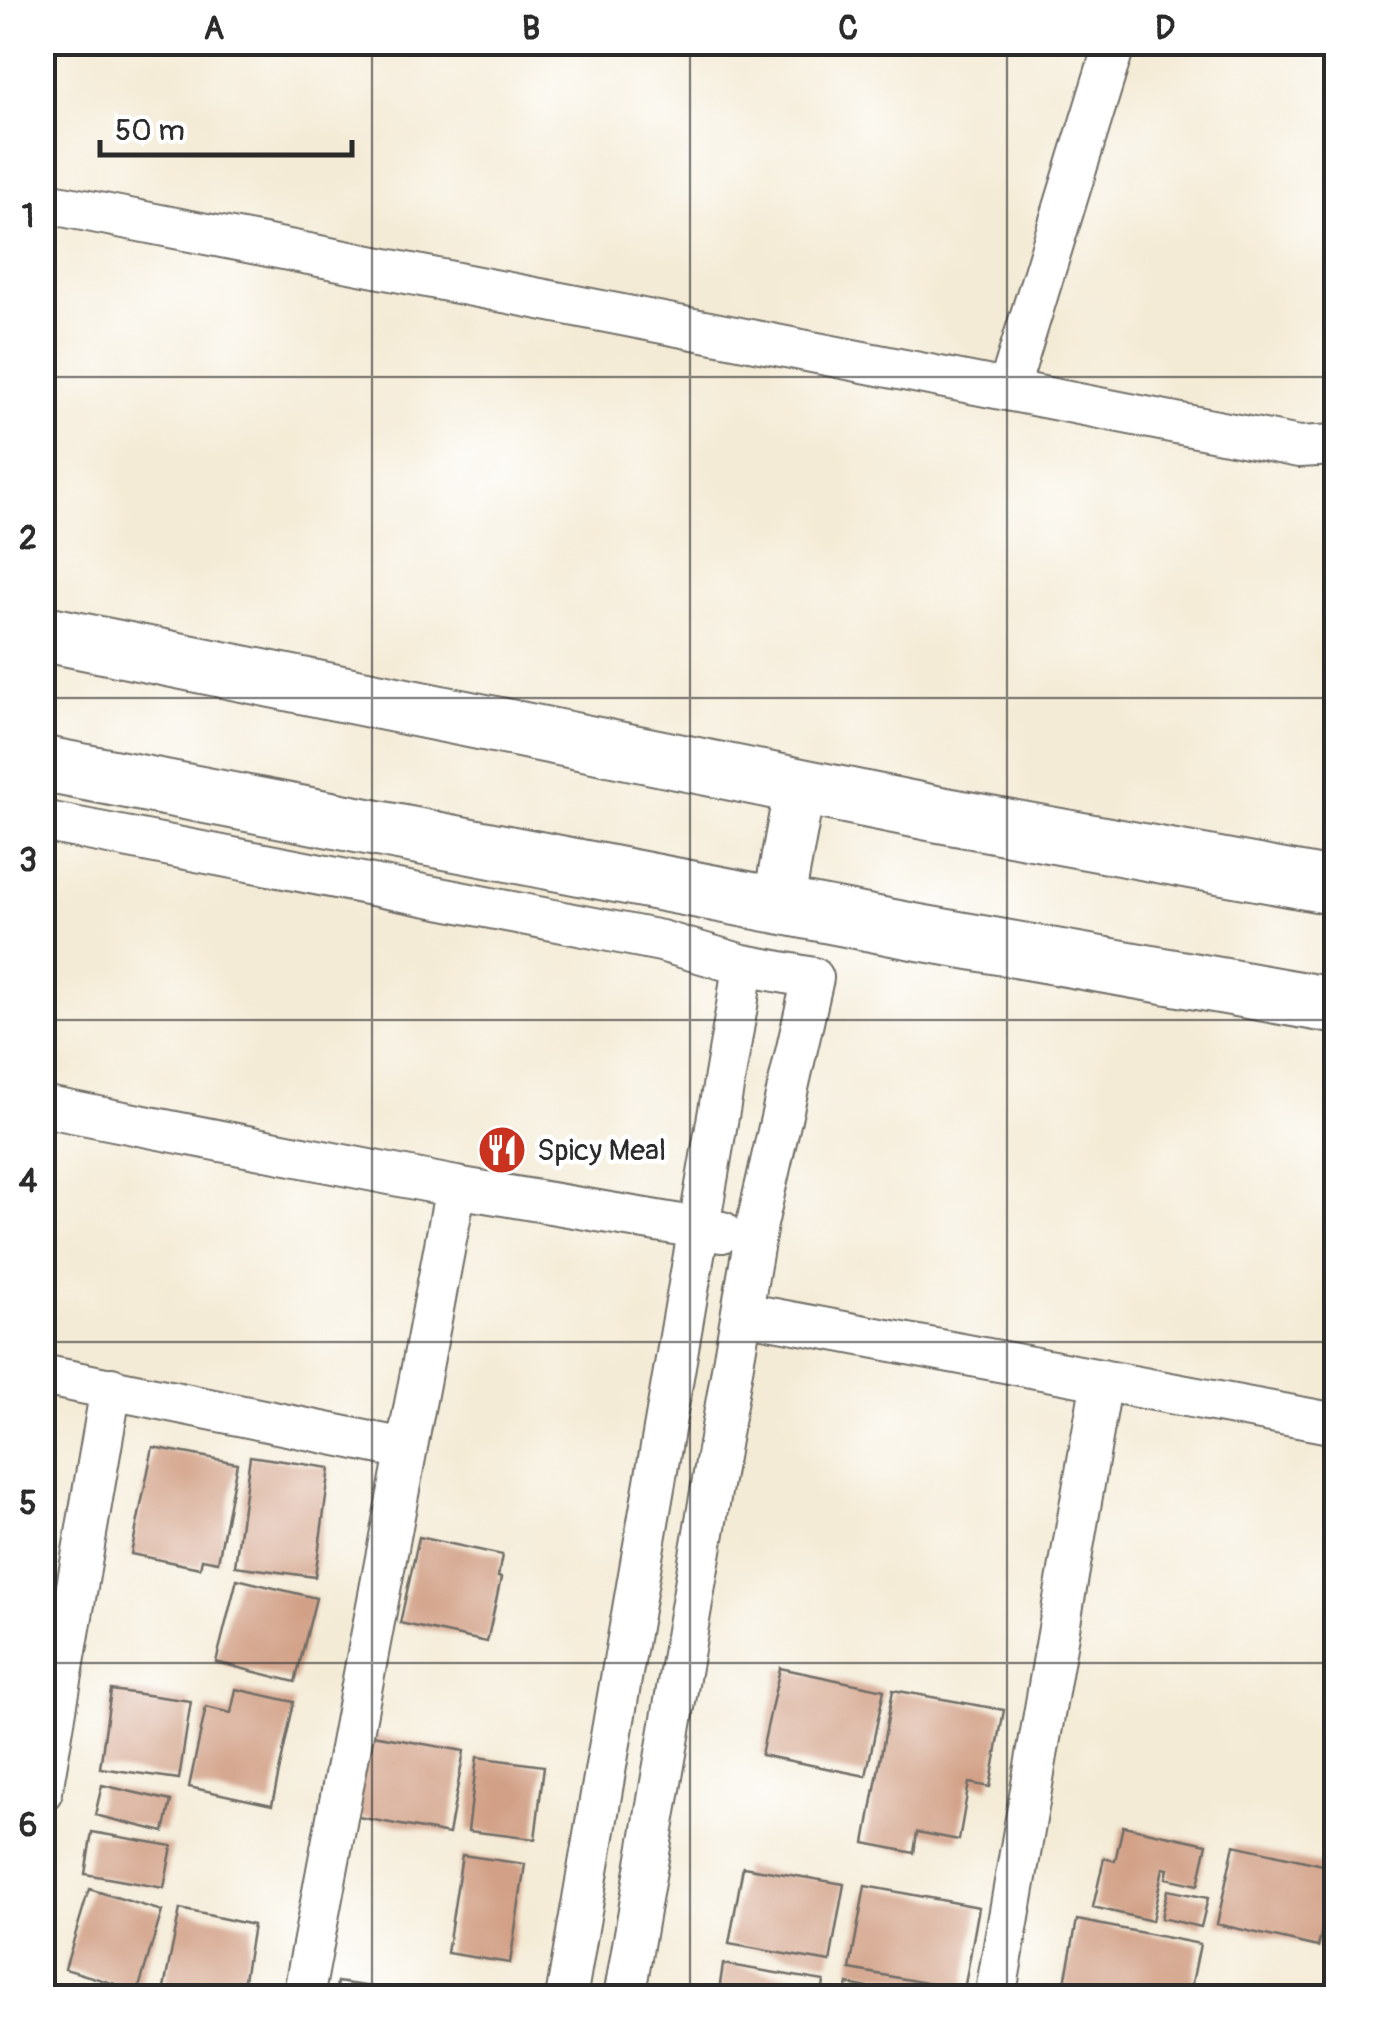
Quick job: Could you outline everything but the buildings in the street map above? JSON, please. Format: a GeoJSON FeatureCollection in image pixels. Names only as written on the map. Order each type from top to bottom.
{"type":"FeatureCollection","features":[{"type":"Feature","properties":{"kind":"main road"},"geometry":{"type":"LineString","coordinates":[[42,633],[800,786],[1336,887]]}},
{"type":"Feature","properties":{"kind":"main road"},"geometry":{"type":"LineString","coordinates":[[42,764],[1328,1009]]}},
{"type":"Feature","properties":{"kind":"main road"},"geometry":{"type":"LineString","coordinates":[[1263,874],[1336,876]]}},
{"type":"Feature","properties":{"kind":"street"},"geometry":{"type":"LineString","coordinates":[[1008,390],[1115,42]]}},
{"type":"Feature","properties":{"kind":"street"},"geometry":{"type":"LineString","coordinates":[[42,202],[1299,447],[1336,446]]}},
{"type":"Feature","properties":{"kind":"street"},"geometry":{"type":"LineString","coordinates":[[778,905],[800,786]]}},
{"type":"Feature","properties":{"kind":"street"},"geometry":{"type":"LineString","coordinates":[[42,821],[661,941],[743,965],[813,978],[755,1239],[624,1998]]}},
{"type":"Feature","properties":{"kind":"street"},"geometry":{"type":"LineString","coordinates":[[566,1998],[743,965]]}},
{"type":"Feature","properties":{"kind":"street"},"geometry":{"type":"LineString","coordinates":[[42,1106],[456,1187],[755,1239]]}},
{"type":"Feature","properties":{"kind":"street"},"geometry":{"type":"LineString","coordinates":[[303,1998],[456,1187]]}},
{"type":"Feature","properties":{"kind":"street"},"geometry":{"type":"LineString","coordinates":[[742,1313],[1336,1424]]}},
{"type":"Feature","properties":{"kind":"street"},"geometry":{"type":"LineString","coordinates":[[42,1375],[405,1449]]}},
{"type":"Feature","properties":{"kind":"street"},"geometry":{"type":"LineString","coordinates":[[995,1998],[1102,1380]]}},
{"type":"Feature","properties":{"kind":"street"},"geometry":{"type":"LineString","coordinates":[[42,1791],[57,1629],[111,1388]]}},
{"type":"Feature","properties":{"kind":"place","name":"Spicy Meal"},"geometry":{"type":"Point","coordinates":[502,1150]}}]}
